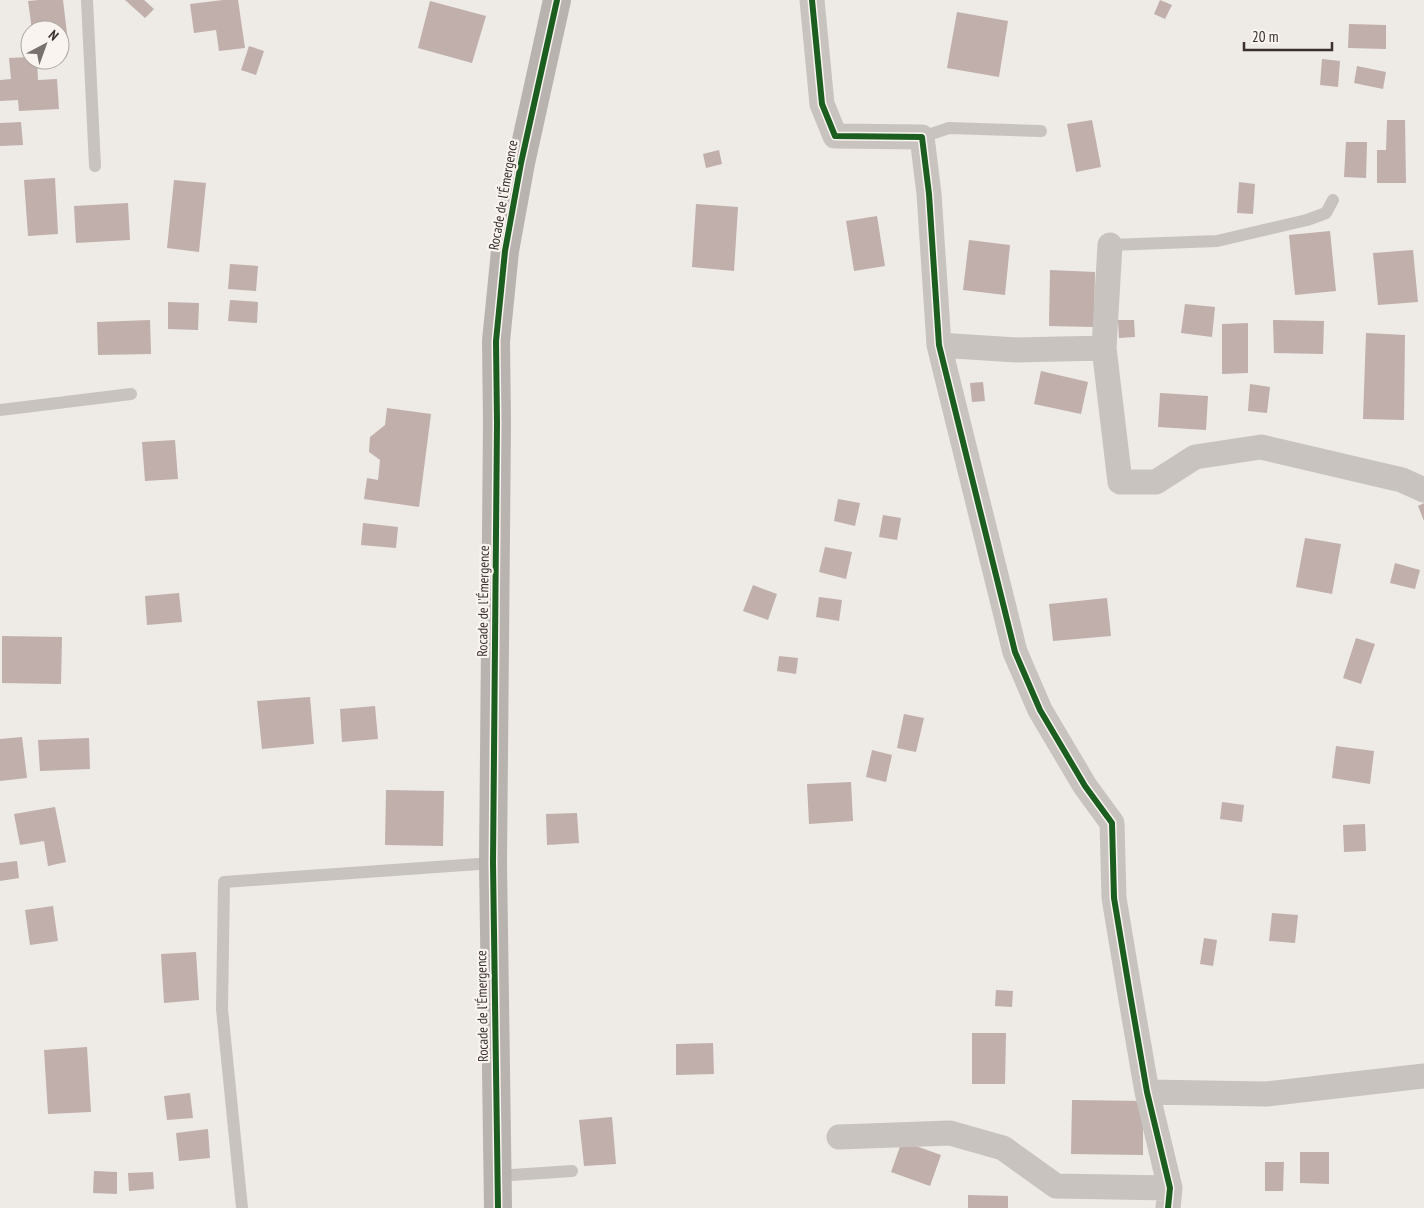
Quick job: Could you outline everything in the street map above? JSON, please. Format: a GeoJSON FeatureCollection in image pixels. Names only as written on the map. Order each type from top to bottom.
{"type":"FeatureCollection","features":[{"type":"Feature","properties":{"kind":"street","name":"Rocade de l'Émergence"},"geometry":{"type":"LineString","coordinates":[[498,1208],[493,863],[496,341],[505,251],[521,163],[557,0]]}},
{"type":"Feature","properties":{"kind":"street"},"geometry":{"type":"LineString","coordinates":[[812,0],[822,104],[835,136],[922,137],[930,194],[939,346],[1015,652],[1040,710],[1085,786],[1112,823],[1114,898],[1130,994],[1169,1198],[1056,1186],[1003,1148],[950,1133],[839,1137]]}},
{"type":"Feature","properties":{"kind":"street"},"geometry":{"type":"LineString","coordinates":[[1110,245],[1104,348],[1120,482],[1156,482],[1195,457],[1262,447],[1402,480],[1424,490]]}},
{"type":"Feature","properties":{"kind":"street"},"geometry":{"type":"LineString","coordinates":[[939,346],[1016,350],[1104,348]]}},
{"type":"Feature","properties":{"kind":"street"},"geometry":{"type":"LineString","coordinates":[[1148,1092],[1266,1094],[1424,1076]]}},
{"type":"Feature","properties":{"kind":"lane"},"geometry":{"type":"LineString","coordinates":[[88,0],[95,166]]}},
{"type":"Feature","properties":{"kind":"lane"},"geometry":{"type":"LineString","coordinates":[[922,137],[949,128],[1041,131]]}},
{"type":"Feature","properties":{"kind":"lane"},"geometry":{"type":"LineString","coordinates":[[1110,245],[1217,240],[1307,220],[1326,213],[1333,200]]}},
{"type":"Feature","properties":{"kind":"lane"},"geometry":{"type":"LineString","coordinates":[[0,410],[131,394]]}},
{"type":"Feature","properties":{"kind":"lane"},"geometry":{"type":"LineString","coordinates":[[242,1208],[222,1009],[224,882],[493,863]]}},
{"type":"Feature","properties":{"kind":"lane"},"geometry":{"type":"LineString","coordinates":[[497,1176],[572,1171]]}},
{"type":"Feature","properties":{"kind":"building"},"geometry":{"type":"Polygon","coordinates":[[[63,0],[65,20],[31,20],[28,1],[63,0]]]}},
{"type":"Feature","properties":{"kind":"building"},"geometry":{"type":"Polygon","coordinates":[[[125,0],[144,0],[154,9],[145,18],[125,0]]]}},
{"type":"Feature","properties":{"kind":"building"},"geometry":{"type":"Polygon","coordinates":[[[238,0],[245,48],[219,51],[216,30],[194,33],[190,4],[238,0]]]}},
{"type":"Feature","properties":{"kind":"building"},"geometry":{"type":"Polygon","coordinates":[[[1160,0],[1172,5],[1165,19],[1154,14],[1160,0]]]}},
{"type":"Feature","properties":{"kind":"building"},"geometry":{"type":"Polygon","coordinates":[[[430,1],[486,16],[472,63],[418,48],[430,1]]]}},
{"type":"Feature","properties":{"kind":"building"},"geometry":{"type":"Polygon","coordinates":[[[957,12],[1008,21],[999,77],[947,68],[957,12]]]}},
{"type":"Feature","properties":{"kind":"building"},"geometry":{"type":"Polygon","coordinates":[[[1349,24],[1386,25],[1386,49],[1348,48],[1349,24]]]}},
{"type":"Feature","properties":{"kind":"building"},"geometry":{"type":"Polygon","coordinates":[[[249,46],[264,51],[256,75],[241,70],[249,46]]]}},
{"type":"Feature","properties":{"kind":"building"},"geometry":{"type":"Polygon","coordinates":[[[20,57],[20,70],[38,70],[38,80],[57,79],[59,109],[19,111],[18,100],[0,101],[0,80],[11,79],[9,58],[20,57]]]}},
{"type":"Feature","properties":{"kind":"building"},"geometry":{"type":"Polygon","coordinates":[[[1322,59],[1340,61],[1338,87],[1320,85],[1322,59]]]}},
{"type":"Feature","properties":{"kind":"building"},"geometry":{"type":"Polygon","coordinates":[[[1357,66],[1386,72],[1383,89],[1354,83],[1357,66]]]}},
{"type":"Feature","properties":{"kind":"building"},"geometry":{"type":"Polygon","coordinates":[[[1092,120],[1101,167],[1076,172],[1067,124],[1092,120]]]}},
{"type":"Feature","properties":{"kind":"building"},"geometry":{"type":"Polygon","coordinates":[[[1387,120],[1405,120],[1406,183],[1377,183],[1377,150],[1386,150],[1387,120]]]}},
{"type":"Feature","properties":{"kind":"building"},"geometry":{"type":"Polygon","coordinates":[[[21,122],[23,145],[0,146],[0,123],[21,122]]]}},
{"type":"Feature","properties":{"kind":"building"},"geometry":{"type":"Polygon","coordinates":[[[1346,142],[1367,142],[1366,178],[1344,177],[1346,142]]]}},
{"type":"Feature","properties":{"kind":"building"},"geometry":{"type":"Polygon","coordinates":[[[719,150],[722,164],[706,168],[703,154],[719,150]]]}},
{"type":"Feature","properties":{"kind":"building"},"geometry":{"type":"Polygon","coordinates":[[[55,178],[58,234],[28,236],[24,180],[55,178]]]}},
{"type":"Feature","properties":{"kind":"building"},"geometry":{"type":"Polygon","coordinates":[[[174,180],[206,183],[199,252],[167,248],[174,180]]]}},
{"type":"Feature","properties":{"kind":"building"},"geometry":{"type":"Polygon","coordinates":[[[1239,182],[1255,184],[1253,214],[1237,213],[1239,182]]]}},
{"type":"Feature","properties":{"kind":"building"},"geometry":{"type":"Polygon","coordinates":[[[128,203],[130,240],[76,243],[74,206],[128,203]]]}},
{"type":"Feature","properties":{"kind":"building"},"geometry":{"type":"Polygon","coordinates":[[[696,204],[738,207],[734,271],[692,267],[696,204]]]}},
{"type":"Feature","properties":{"kind":"building"},"geometry":{"type":"Polygon","coordinates":[[[877,216],[885,266],[854,271],[846,221],[877,216]]]}},
{"type":"Feature","properties":{"kind":"building"},"geometry":{"type":"Polygon","coordinates":[[[1330,231],[1336,291],[1295,295],[1289,235],[1330,231]]]}},
{"type":"Feature","properties":{"kind":"building"},"geometry":{"type":"Polygon","coordinates":[[[969,240],[1010,245],[1005,295],[963,290],[969,240]]]}},
{"type":"Feature","properties":{"kind":"building"},"geometry":{"type":"Polygon","coordinates":[[[1413,250],[1418,302],[1378,305],[1373,253],[1413,250]]]}},
{"type":"Feature","properties":{"kind":"building"},"geometry":{"type":"Polygon","coordinates":[[[230,264],[258,266],[256,291],[228,289],[230,264]]]}},
{"type":"Feature","properties":{"kind":"building"},"geometry":{"type":"Polygon","coordinates":[[[1050,270],[1095,272],[1094,327],[1049,326],[1050,270]]]}},
{"type":"Feature","properties":{"kind":"building"},"geometry":{"type":"Polygon","coordinates":[[[230,300],[258,302],[257,323],[228,321],[230,300]]]}},
{"type":"Feature","properties":{"kind":"building"},"geometry":{"type":"Polygon","coordinates":[[[168,302],[199,303],[198,330],[168,329],[168,302]]]}},
{"type":"Feature","properties":{"kind":"building"},"geometry":{"type":"Polygon","coordinates":[[[1185,304],[1215,307],[1212,337],[1181,333],[1185,304]]]}},
{"type":"Feature","properties":{"kind":"building"},"geometry":{"type":"Polygon","coordinates":[[[150,320],[151,354],[98,355],[97,322],[150,320]]]}},
{"type":"Feature","properties":{"kind":"building"},"geometry":{"type":"Polygon","coordinates":[[[1118,320],[1134,320],[1135,337],[1119,338],[1118,320]]]}},
{"type":"Feature","properties":{"kind":"building"},"geometry":{"type":"Polygon","coordinates":[[[1273,320],[1324,321],[1323,354],[1274,353],[1273,320]]]}},
{"type":"Feature","properties":{"kind":"building"},"geometry":{"type":"Polygon","coordinates":[[[1248,323],[1248,373],[1222,374],[1222,324],[1248,323]]]}},
{"type":"Feature","properties":{"kind":"building"},"geometry":{"type":"Polygon","coordinates":[[[1366,333],[1405,335],[1404,420],[1363,419],[1366,333]]]}},
{"type":"Feature","properties":{"kind":"building"},"geometry":{"type":"Polygon","coordinates":[[[1041,371],[1088,382],[1081,414],[1034,404],[1041,371]]]}},
{"type":"Feature","properties":{"kind":"building"},"geometry":{"type":"Polygon","coordinates":[[[983,382],[985,401],[972,402],[970,383],[983,382]]]}},
{"type":"Feature","properties":{"kind":"building"},"geometry":{"type":"Polygon","coordinates":[[[1250,384],[1270,387],[1267,413],[1248,411],[1250,384]]]}},
{"type":"Feature","properties":{"kind":"building"},"geometry":{"type":"Polygon","coordinates":[[[1160,393],[1208,396],[1206,430],[1158,427],[1160,393]]]}},
{"type":"Feature","properties":{"kind":"building"},"geometry":{"type":"Polygon","coordinates":[[[387,408],[431,414],[419,507],[364,499],[367,478],[378,480],[380,460],[369,452],[370,437],[385,425],[387,408]]]}},
{"type":"Feature","properties":{"kind":"building"},"geometry":{"type":"Polygon","coordinates":[[[175,440],[178,479],[145,481],[142,442],[175,440]]]}},
{"type":"Feature","properties":{"kind":"building"},"geometry":{"type":"Polygon","coordinates":[[[838,499],[860,503],[855,526],[834,521],[838,499]]]}},
{"type":"Feature","properties":{"kind":"building"},"geometry":{"type":"Polygon","coordinates":[[[1424,503],[1424,521],[1418,506],[1424,503]]]}},
{"type":"Feature","properties":{"kind":"building"},"geometry":{"type":"Polygon","coordinates":[[[883,515],[901,518],[897,540],[879,537],[883,515]]]}},
{"type":"Feature","properties":{"kind":"building"},"geometry":{"type":"Polygon","coordinates":[[[363,523],[398,527],[396,548],[361,545],[363,523]]]}},
{"type":"Feature","properties":{"kind":"building"},"geometry":{"type":"Polygon","coordinates":[[[1305,538],[1341,544],[1332,594],[1296,587],[1305,538]]]}},
{"type":"Feature","properties":{"kind":"building"},"geometry":{"type":"Polygon","coordinates":[[[825,547],[852,552],[846,579],[819,572],[825,547]]]}},
{"type":"Feature","properties":{"kind":"building"},"geometry":{"type":"Polygon","coordinates":[[[1395,563],[1420,570],[1415,589],[1390,583],[1395,563]]]}},
{"type":"Feature","properties":{"kind":"building"},"geometry":{"type":"Polygon","coordinates":[[[753,585],[777,594],[768,620],[743,611],[753,585]]]}},
{"type":"Feature","properties":{"kind":"building"},"geometry":{"type":"Polygon","coordinates":[[[179,593],[182,622],[147,625],[145,596],[179,593]]]}},
{"type":"Feature","properties":{"kind":"building"},"geometry":{"type":"Polygon","coordinates":[[[819,597],[842,600],[839,621],[816,617],[819,597]]]}},
{"type":"Feature","properties":{"kind":"building"},"geometry":{"type":"Polygon","coordinates":[[[1107,598],[1111,636],[1053,641],[1049,604],[1107,598]]]}},
{"type":"Feature","properties":{"kind":"building"},"geometry":{"type":"Polygon","coordinates":[[[2,636],[62,637],[61,684],[2,683],[2,636]]]}},
{"type":"Feature","properties":{"kind":"building"},"geometry":{"type":"Polygon","coordinates":[[[1356,638],[1375,644],[1361,684],[1343,678],[1356,638]]]}},
{"type":"Feature","properties":{"kind":"building"},"geometry":{"type":"Polygon","coordinates":[[[779,656],[798,658],[796,674],[777,671],[779,656]]]}},
{"type":"Feature","properties":{"kind":"building"},"geometry":{"type":"Polygon","coordinates":[[[310,697],[314,744],[262,749],[257,701],[310,697]]]}},
{"type":"Feature","properties":{"kind":"building"},"geometry":{"type":"Polygon","coordinates":[[[375,706],[378,739],[342,742],[340,709],[375,706]]]}},
{"type":"Feature","properties":{"kind":"building"},"geometry":{"type":"Polygon","coordinates":[[[904,714],[924,718],[916,752],[897,748],[904,714]]]}},
{"type":"Feature","properties":{"kind":"building"},"geometry":{"type":"Polygon","coordinates":[[[22,737],[27,778],[0,781],[0,739],[22,737]]]}},
{"type":"Feature","properties":{"kind":"building"},"geometry":{"type":"Polygon","coordinates":[[[89,738],[90,769],[40,771],[38,740],[89,738]]]}},
{"type":"Feature","properties":{"kind":"building"},"geometry":{"type":"Polygon","coordinates":[[[1336,746],[1374,751],[1370,784],[1332,778],[1336,746]]]}},
{"type":"Feature","properties":{"kind":"building"},"geometry":{"type":"Polygon","coordinates":[[[872,750],[892,755],[886,782],[866,777],[872,750]]]}},
{"type":"Feature","properties":{"kind":"building"},"geometry":{"type":"Polygon","coordinates":[[[851,782],[853,821],[809,824],[807,784],[851,782]]]}},
{"type":"Feature","properties":{"kind":"building"},"geometry":{"type":"Polygon","coordinates":[[[386,790],[444,791],[443,846],[385,845],[386,790]]]}},
{"type":"Feature","properties":{"kind":"building"},"geometry":{"type":"Polygon","coordinates":[[[1222,802],[1244,805],[1242,822],[1220,819],[1222,802]]]}},
{"type":"Feature","properties":{"kind":"building"},"geometry":{"type":"Polygon","coordinates":[[[55,807],[66,862],[48,866],[44,841],[20,845],[14,814],[55,807]]]}},
{"type":"Feature","properties":{"kind":"building"},"geometry":{"type":"Polygon","coordinates":[[[577,813],[579,843],[547,845],[546,814],[577,813]]]}},
{"type":"Feature","properties":{"kind":"building"},"geometry":{"type":"Polygon","coordinates":[[[1365,824],[1366,851],[1344,852],[1343,825],[1365,824]]]}},
{"type":"Feature","properties":{"kind":"building"},"geometry":{"type":"Polygon","coordinates":[[[17,861],[19,878],[0,881],[0,863],[17,861]]]}},
{"type":"Feature","properties":{"kind":"building"},"geometry":{"type":"Polygon","coordinates":[[[53,906],[58,941],[30,945],[25,910],[53,906]]]}},
{"type":"Feature","properties":{"kind":"building"},"geometry":{"type":"Polygon","coordinates":[[[1272,913],[1298,915],[1295,943],[1269,941],[1272,913]]]}},
{"type":"Feature","properties":{"kind":"building"},"geometry":{"type":"Polygon","coordinates":[[[1204,938],[1217,940],[1213,966],[1200,964],[1204,938]]]}},
{"type":"Feature","properties":{"kind":"building"},"geometry":{"type":"Polygon","coordinates":[[[196,952],[199,1000],[164,1003],[161,954],[196,952]]]}},
{"type":"Feature","properties":{"kind":"building"},"geometry":{"type":"Polygon","coordinates":[[[996,990],[1013,991],[1012,1007],[995,1006],[996,990]]]}},
{"type":"Feature","properties":{"kind":"building"},"geometry":{"type":"Polygon","coordinates":[[[972,1033],[1006,1033],[1005,1084],[972,1084],[972,1033]]]}},
{"type":"Feature","properties":{"kind":"building"},"geometry":{"type":"Polygon","coordinates":[[[713,1043],[714,1074],[676,1075],[676,1044],[713,1043]]]}},
{"type":"Feature","properties":{"kind":"building"},"geometry":{"type":"Polygon","coordinates":[[[87,1047],[91,1112],[48,1114],[44,1050],[87,1047]]]}},
{"type":"Feature","properties":{"kind":"building"},"geometry":{"type":"Polygon","coordinates":[[[190,1093],[193,1118],[167,1120],[164,1096],[190,1093]]]}},
{"type":"Feature","properties":{"kind":"building"},"geometry":{"type":"Polygon","coordinates":[[[1072,1100],[1143,1101],[1143,1155],[1071,1154],[1072,1100]]]}},
{"type":"Feature","properties":{"kind":"building"},"geometry":{"type":"Polygon","coordinates":[[[612,1117],[616,1164],[584,1166],[579,1120],[612,1117]]]}},
{"type":"Feature","properties":{"kind":"building"},"geometry":{"type":"Polygon","coordinates":[[[208,1129],[210,1158],[179,1161],[176,1133],[208,1129]]]}},
{"type":"Feature","properties":{"kind":"building"},"geometry":{"type":"Polygon","coordinates":[[[902,1141],[941,1155],[930,1186],[891,1172],[902,1141]]]}},
{"type":"Feature","properties":{"kind":"building"},"geometry":{"type":"Polygon","coordinates":[[[1300,1152],[1329,1152],[1329,1184],[1300,1183],[1300,1152]]]}},
{"type":"Feature","properties":{"kind":"building"},"geometry":{"type":"Polygon","coordinates":[[[1265,1162],[1284,1162],[1283,1191],[1265,1191],[1265,1162]]]}},
{"type":"Feature","properties":{"kind":"building"},"geometry":{"type":"Polygon","coordinates":[[[94,1171],[117,1172],[117,1194],[93,1193],[94,1171]]]}},
{"type":"Feature","properties":{"kind":"building"},"geometry":{"type":"Polygon","coordinates":[[[153,1172],[154,1189],[129,1191],[128,1173],[153,1172]]]}},
{"type":"Feature","properties":{"kind":"building"},"geometry":{"type":"Polygon","coordinates":[[[968,1195],[1008,1196],[1008,1208],[968,1208],[968,1195]]]}},
{"type":"Feature","properties":{"kind":"cycle path"},"geometry":{"type":"LineString","coordinates":[[498,1208],[493,863],[496,341],[505,251],[521,163],[557,0]]}},
{"type":"Feature","properties":{"kind":"cycle path"},"geometry":{"type":"LineString","coordinates":[[812,0],[822,104],[835,136],[922,137],[929,194],[939,345],[1015,652],[1040,710],[1085,786],[1112,823],[1114,898],[1147,1092],[1170,1188],[1168,1208]]}}]}
